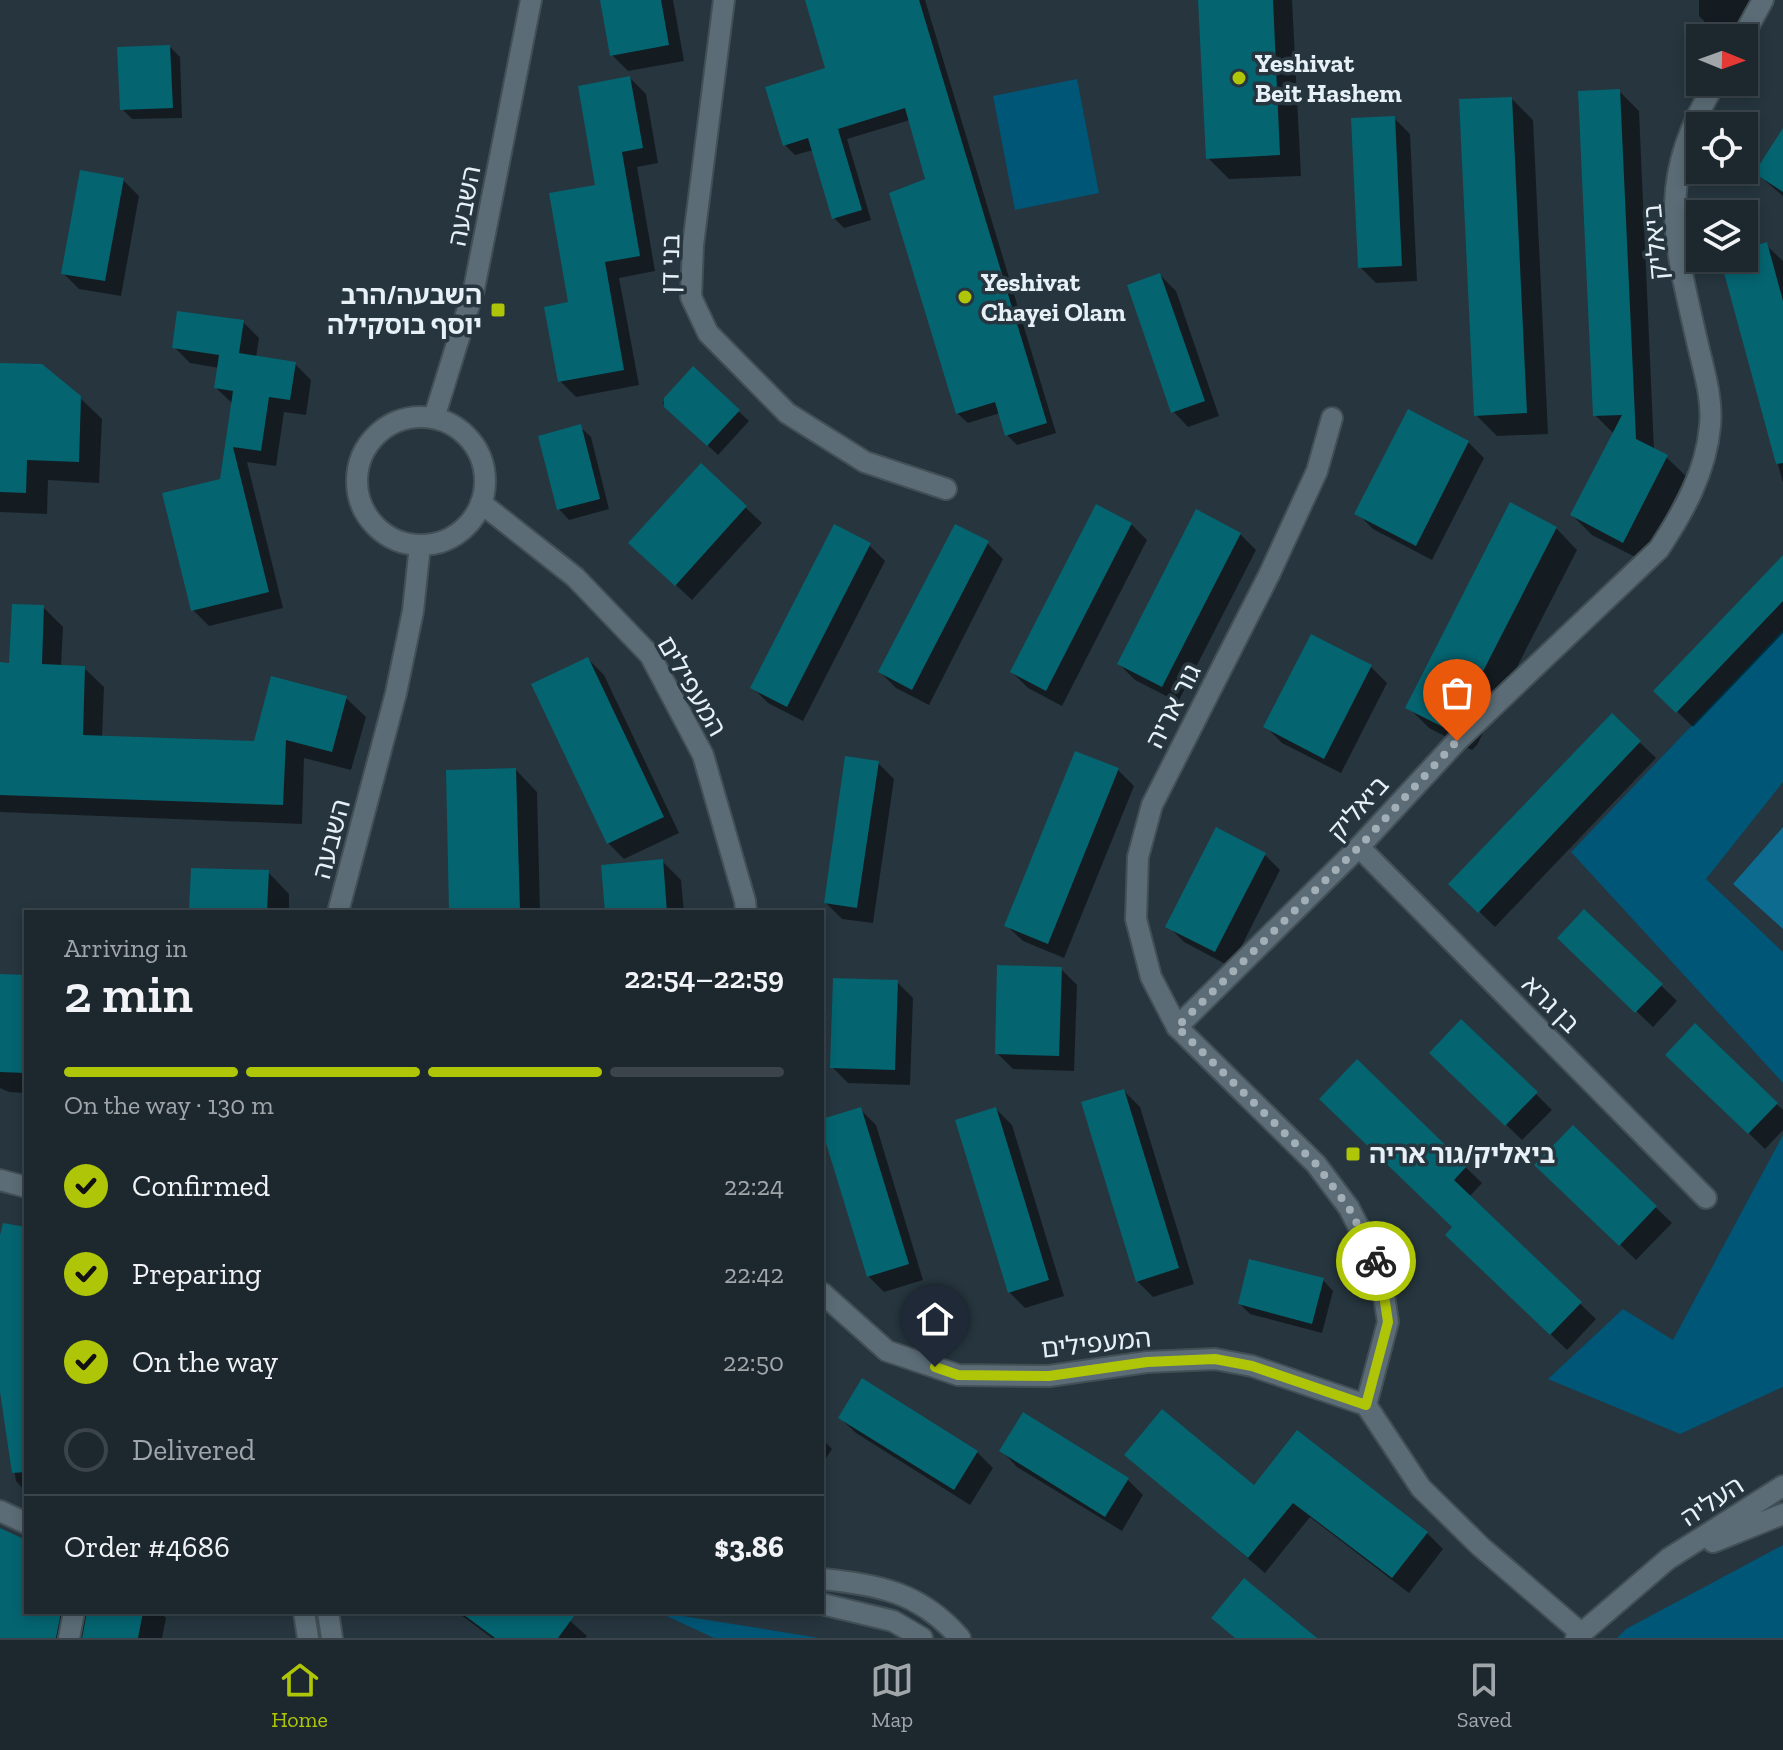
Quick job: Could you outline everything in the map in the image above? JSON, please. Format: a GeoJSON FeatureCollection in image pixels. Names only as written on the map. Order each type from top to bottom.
{"type":"FeatureCollection","features":[{"type":"Feature","properties":{"kind":"street","name":"השבעה"},"geometry":{"type":"LineString","coordinates":[[434,418],[474,289],[531,0]]}},
{"type":"Feature","properties":{"kind":"street","name":"בני דן"},"geometry":{"type":"LineString","coordinates":[[724,0],[693,245],[691,297],[708,333],[787,413],[865,462],[946,489]]}},
{"type":"Feature","properties":{"kind":"street"},"geometry":{"type":"LineString","coordinates":[[1750,24],[1763,0]]}},
{"type":"Feature","properties":{"kind":"street","name":"ביאליק"},"geometry":{"type":"LineString","coordinates":[[1177,1027],[1359,847],[1457,741],[1659,549],[1696,486],[1711,424],[1708,389],[1674,233],[1675,200],[1688,134],[1708,96]]}},
{"type":"Feature","properties":{"kind":"street"},"geometry":{"type":"LineString","coordinates":[[418,417],[434,418],[449,423],[473,443],[484,472],[485,488],[481,503],[473,517],[450,538],[420,545],[404,543],[389,536],[366,514],[360,498],[359,466],[365,451],[387,427],[418,417]]}},
{"type":"Feature","properties":{"kind":"street","name":"גור אריה"},"geometry":{"type":"LineString","coordinates":[[1177,1027],[1151,977],[1136,919],[1138,857],[1152,805],[1269,575],[1317,471],[1332,418]]}},
{"type":"Feature","properties":{"kind":"street","name":"המעפילים"},"geometry":{"type":"LineString","coordinates":[[481,503],[575,577],[650,655],[703,755],[746,910]]}},
{"type":"Feature","properties":{"kind":"street","name":"השבעה"},"geometry":{"type":"LineString","coordinates":[[339,910],[396,693],[413,611],[420,545]]}},
{"type":"Feature","properties":{"kind":"street","name":"בן גרא"},"geometry":{"type":"LineString","coordinates":[[1359,847],[1706,1198]]}},
{"type":"Feature","properties":{"kind":"street"},"geometry":{"type":"LineString","coordinates":[[1177,1027],[1316,1164],[1349,1208],[1374,1257],[1380,1269],[1388,1322],[1366,1405],[1421,1488],[1578,1636]]}},
{"type":"Feature","properties":{"kind":"street"},"geometry":{"type":"LineString","coordinates":[[0,1180],[24,1186]]}},
{"type":"Feature","properties":{"kind":"street","name":"המעפילים"},"geometry":{"type":"LineString","coordinates":[[824,1295],[887,1351],[958,1375],[1049,1376],[1147,1362],[1215,1359],[1252,1366],[1366,1405]]}},
{"type":"Feature","properties":{"kind":"street","name":"העליה"},"geometry":{"type":"LineString","coordinates":[[1578,1636],[1668,1559],[1783,1486]]}},
{"type":"Feature","properties":{"kind":"street"},"geometry":{"type":"LineString","coordinates":[[0,1511],[24,1522]]}},
{"type":"Feature","properties":{"kind":"street","name":"העליה"},"geometry":{"type":"LineString","coordinates":[[1668,1559],[1783,1514]]}},
{"type":"Feature","properties":{"kind":"street"},"geometry":{"type":"LineString","coordinates":[[824,1579],[875,1585],[918,1602],[960,1638]]}},
{"type":"Feature","properties":{"kind":"street"},"geometry":{"type":"LineString","coordinates":[[824,1604],[893,1621],[922,1638]]}},
{"type":"Feature","properties":{"kind":"street"},"geometry":{"type":"LineString","coordinates":[[69,1638],[74,1614]]}},
{"type":"Feature","properties":{"kind":"street"},"geometry":{"type":"LineString","coordinates":[[304,1614],[308,1638]]}},
{"type":"Feature","properties":{"kind":"street"},"geometry":{"type":"LineString","coordinates":[[328,1614],[332,1638]]}},
{"type":"Feature","properties":{"kind":"shaded area"},"geometry":{"type":"Polygon","coordinates":[[[1077,79],[1099,193],[1015,210],[993,96],[1077,79]]]}},
{"type":"Feature","properties":{"kind":"shaded area"},"geometry":{"type":"Polygon","coordinates":[[[1783,630],[1783,782],[1706,879],[1783,952],[1783,1083],[1571,852],[1783,630]]]}},
{"type":"Feature","properties":{"kind":"shaded area"},"geometry":{"type":"Polygon","coordinates":[[[1783,827],[1783,929],[1733,884],[1783,827]]]}},
{"type":"Feature","properties":{"kind":"shaded area"},"geometry":{"type":"Polygon","coordinates":[[[1783,1135],[1783,1387],[1680,1434],[1548,1379],[1623,1309],[1673,1340],[1783,1135]]]}},
{"type":"Feature","properties":{"kind":"shaded area"},"geometry":{"type":"Polygon","coordinates":[[[1783,1545],[1783,1638],[1617,1638],[1626,1629],[1783,1545]]]}},
{"type":"Feature","properties":{"kind":"shaded area"},"geometry":{"type":"Polygon","coordinates":[[[662,1614],[819,1638],[714,1638],[662,1614]]]}},
{"type":"Feature","properties":{"kind":"building"},"geometry":{"type":"Polygon","coordinates":[[[600,0],[661,0],[669,45],[610,56],[600,0]]]}},
{"type":"Feature","properties":{"kind":"building","name":"Yeshivat Chayei Olam"},"geometry":{"type":"Polygon","coordinates":[[[805,0],[919,0],[1047,423],[1005,436],[995,402],[956,414],[889,193],[925,179],[905,108],[838,129],[862,210],[832,219],[808,138],[783,146],[765,87],[825,68],[805,0]]]}},
{"type":"Feature","properties":{"kind":"building","name":"Yeshivat Beit Hashem"},"geometry":{"type":"Polygon","coordinates":[[[1198,0],[1273,0],[1280,155],[1206,159],[1198,0]]]}},
{"type":"Feature","properties":{"kind":"building"},"geometry":{"type":"Polygon","coordinates":[[[170,45],[173,108],[120,110],[117,47],[170,45]]]}},
{"type":"Feature","properties":{"kind":"building"},"geometry":{"type":"Polygon","coordinates":[[[630,76],[643,148],[622,152],[640,256],[605,262],[624,370],[558,382],[544,307],[568,302],[549,193],[595,185],[578,86],[630,76]]]}},
{"type":"Feature","properties":{"kind":"building"},"geometry":{"type":"Polygon","coordinates":[[[1620,89],[1636,439],[1668,455],[1623,543],[1570,515],[1622,415],[1593,416],[1578,91],[1620,89]]]}},
{"type":"Feature","properties":{"kind":"building"},"geometry":{"type":"Polygon","coordinates":[[[1512,97],[1527,413],[1474,416],[1459,99],[1512,97]]]}},
{"type":"Feature","properties":{"kind":"building"},"geometry":{"type":"Polygon","coordinates":[[[1395,116],[1402,266],[1358,268],[1351,118],[1395,116]]]}},
{"type":"Feature","properties":{"kind":"building"},"geometry":{"type":"Polygon","coordinates":[[[1783,128],[1783,192],[1758,176],[1758,167],[1783,128]]]}},
{"type":"Feature","properties":{"kind":"building"},"geometry":{"type":"Polygon","coordinates":[[[80,170],[124,178],[105,281],[61,274],[80,170]]]}},
{"type":"Feature","properties":{"kind":"building"},"geometry":{"type":"Polygon","coordinates":[[[1767,242],[1783,301],[1783,463],[1776,464],[1724,272],[1758,272],[1758,245],[1767,242]]]}},
{"type":"Feature","properties":{"kind":"building"},"geometry":{"type":"Polygon","coordinates":[[[1160,273],[1205,401],[1171,413],[1127,285],[1160,273]]]}},
{"type":"Feature","properties":{"kind":"building"},"geometry":{"type":"Polygon","coordinates":[[[177,311],[244,320],[239,353],[296,362],[290,400],[269,397],[261,451],[233,447],[269,592],[191,611],[162,493],[220,479],[233,391],[214,388],[219,355],[172,348],[177,311]]]}},
{"type":"Feature","properties":{"kind":"building"},"geometry":{"type":"Polygon","coordinates":[[[0,363],[42,364],[81,396],[79,462],[27,460],[26,493],[0,492],[0,363]]]}},
{"type":"Feature","properties":{"kind":"building"},"geometry":{"type":"Polygon","coordinates":[[[693,366],[740,410],[707,446],[664,407],[664,398],[693,366]]]}},
{"type":"Feature","properties":{"kind":"building"},"geometry":{"type":"Polygon","coordinates":[[[1408,409],[1469,441],[1416,546],[1354,514],[1408,409]]]}},
{"type":"Feature","properties":{"kind":"building"},"geometry":{"type":"Polygon","coordinates":[[[581,424],[600,499],[557,510],[538,436],[581,424]]]}},
{"type":"Feature","properties":{"kind":"building"},"geometry":{"type":"Polygon","coordinates":[[[701,463],[747,506],[675,586],[628,543],[701,463]]]}},
{"type":"Feature","properties":{"kind":"building"},"geometry":{"type":"Polygon","coordinates":[[[1510,502],[1557,527],[1456,724],[1449,730],[1405,708],[1510,502]]]}},
{"type":"Feature","properties":{"kind":"building"},"geometry":{"type":"Polygon","coordinates":[[[1096,504],[1132,523],[1046,691],[1010,672],[1096,504]]]}},
{"type":"Feature","properties":{"kind":"building"},"geometry":{"type":"Polygon","coordinates":[[[1196,509],[1241,533],[1162,687],[1117,664],[1196,509]]]}},
{"type":"Feature","properties":{"kind":"building"},"geometry":{"type":"Polygon","coordinates":[[[834,524],[871,543],[787,707],[750,688],[834,524]]]}},
{"type":"Feature","properties":{"kind":"building"},"geometry":{"type":"Polygon","coordinates":[[[955,524],[989,541],[912,690],[878,672],[955,524]]]}},
{"type":"Feature","properties":{"kind":"building"},"geometry":{"type":"Polygon","coordinates":[[[1783,555],[1783,601],[1676,713],[1653,691],[1783,555]]]}},
{"type":"Feature","properties":{"kind":"building"},"geometry":{"type":"Polygon","coordinates":[[[12,604],[44,605],[42,664],[85,666],[83,735],[254,741],[271,676],[347,696],[332,752],[286,740],[283,805],[0,795],[0,662],[9,663],[12,604]]]}},
{"type":"Feature","properties":{"kind":"building"},"geometry":{"type":"Polygon","coordinates":[[[1311,634],[1372,665],[1324,759],[1263,727],[1311,634]]]}},
{"type":"Feature","properties":{"kind":"building"},"geometry":{"type":"Polygon","coordinates":[[[588,657],[664,817],[607,844],[531,684],[588,657]]]}},
{"type":"Feature","properties":{"kind":"building"},"geometry":{"type":"Polygon","coordinates":[[[1612,713],[1641,741],[1478,913],[1448,884],[1612,713]]]}},
{"type":"Feature","properties":{"kind":"building"},"geometry":{"type":"Polygon","coordinates":[[[1075,751],[1119,768],[1048,944],[1004,926],[1075,751]]]}},
{"type":"Feature","properties":{"kind":"building"},"geometry":{"type":"Polygon","coordinates":[[[845,756],[879,761],[857,908],[824,903],[845,756]]]}},
{"type":"Feature","properties":{"kind":"building"},"geometry":{"type":"Polygon","coordinates":[[[516,768],[520,910],[449,910],[446,770],[516,768]]]}},
{"type":"Feature","properties":{"kind":"building"},"geometry":{"type":"Polygon","coordinates":[[[1216,827],[1266,853],[1215,952],[1165,927],[1216,827]]]}},
{"type":"Feature","properties":{"kind":"building"},"geometry":{"type":"Polygon","coordinates":[[[663,859],[667,910],[605,910],[601,865],[663,859]]]}},
{"type":"Feature","properties":{"kind":"building"},"geometry":{"type":"Polygon","coordinates":[[[191,868],[269,870],[267,910],[189,910],[191,868]]]}},
{"type":"Feature","properties":{"kind":"building"},"geometry":{"type":"Polygon","coordinates":[[[1584,909],[1663,984],[1635,1013],[1557,938],[1584,909]]]}},
{"type":"Feature","properties":{"kind":"building"},"geometry":{"type":"Polygon","coordinates":[[[997,965],[1062,967],[1059,1056],[995,1054],[997,965]]]}},
{"type":"Feature","properties":{"kind":"building"},"geometry":{"type":"Polygon","coordinates":[[[0,974],[24,975],[24,1073],[0,1072],[0,974]]]}},
{"type":"Feature","properties":{"kind":"building"},"geometry":{"type":"Polygon","coordinates":[[[833,978],[898,980],[895,1070],[830,1068],[833,978]]]}},
{"type":"Feature","properties":{"kind":"building"},"geometry":{"type":"Polygon","coordinates":[[[1461,1019],[1538,1092],[1505,1126],[1429,1053],[1461,1019]]]}},
{"type":"Feature","properties":{"kind":"building"},"geometry":{"type":"Polygon","coordinates":[[[1695,1023],[1778,1103],[1748,1134],[1665,1055],[1695,1023]]]}},
{"type":"Feature","properties":{"kind":"building"},"geometry":{"type":"Polygon","coordinates":[[[1357,1059],[1467,1166],[1454,1180],[1582,1302],[1550,1335],[1445,1235],[1452,1227],[1319,1099],[1357,1059]]]}},
{"type":"Feature","properties":{"kind":"building"},"geometry":{"type":"Polygon","coordinates":[[[1124,1089],[1179,1268],[1136,1282],[1081,1102],[1124,1089]]]}},
{"type":"Feature","properties":{"kind":"building"},"geometry":{"type":"Polygon","coordinates":[[[861,1107],[909,1264],[867,1277],[824,1137],[824,1118],[861,1107]]]}},
{"type":"Feature","properties":{"kind":"building"},"geometry":{"type":"Polygon","coordinates":[[[996,1107],[1049,1280],[1008,1293],[955,1120],[996,1107]]]}},
{"type":"Feature","properties":{"kind":"building"},"geometry":{"type":"Polygon","coordinates":[[[1573,1125],[1657,1206],[1619,1246],[1534,1165],[1573,1125]]]}},
{"type":"Feature","properties":{"kind":"building"},"geometry":{"type":"Polygon","coordinates":[[[3,1223],[24,1227],[24,1472],[12,1473],[0,1392],[0,1235],[3,1223]]]}},
{"type":"Feature","properties":{"kind":"building"},"geometry":{"type":"Polygon","coordinates":[[[1249,1259],[1324,1278],[1312,1324],[1238,1304],[1249,1259]]]}},
{"type":"Feature","properties":{"kind":"building"},"geometry":{"type":"Polygon","coordinates":[[[862,1378],[978,1451],[954,1490],[838,1418],[862,1378]]]}},
{"type":"Feature","properties":{"kind":"building"},"geometry":{"type":"Polygon","coordinates":[[[1162,1409],[1254,1485],[1297,1430],[1428,1532],[1392,1578],[1293,1503],[1248,1558],[1124,1455],[1162,1409]]]}},
{"type":"Feature","properties":{"kind":"building"},"geometry":{"type":"Polygon","coordinates":[[[1023,1412],[1129,1478],[1105,1517],[999,1451],[1023,1412]]]}},
{"type":"Feature","properties":{"kind":"building"},"geometry":{"type":"Polygon","coordinates":[[[0,1528],[24,1539],[24,1614],[61,1614],[56,1638],[0,1638],[0,1528]]]}},
{"type":"Feature","properties":{"kind":"building"},"geometry":{"type":"Polygon","coordinates":[[[1244,1578],[1317,1638],[1235,1638],[1211,1618],[1244,1578]]]}},
{"type":"Feature","properties":{"kind":"building"},"geometry":{"type":"Polygon","coordinates":[[[87,1614],[143,1614],[138,1638],[82,1638],[87,1614]]]}},
{"type":"Feature","properties":{"kind":"building"},"geometry":{"type":"Polygon","coordinates":[[[463,1614],[576,1614],[558,1638],[495,1638],[463,1614]]]}},
{"type":"Feature","properties":{"kind":"way so far"},"geometry":{"type":"LineString","coordinates":[[1376,1261],[1349,1208],[1316,1164],[1177,1027],[1359,847],[1457,741]]}},
{"type":"Feature","properties":{"kind":"place","name":"Yeshivat Beit Hashem"},"geometry":{"type":"Point","coordinates":[1239,78]}},
{"type":"Feature","properties":{"kind":"place","name":"Yeshivat Chayei Olam"},"geometry":{"type":"Point","coordinates":[965,297]}},
{"type":"Feature","properties":{"kind":"place","name":"השבעה/הרב יוסף בוסקילה"},"geometry":{"type":"Point","coordinates":[498,310]}},
{"type":"Feature","properties":{"kind":"place","name":"ביאליק/גור אריה"},"geometry":{"type":"Point","coordinates":[1353,1154]}},
{"type":"Feature","properties":{"kind":"route"},"geometry":{"type":"LineString","coordinates":[[935,1367],[958,1375],[1049,1376],[1147,1362],[1215,1359],[1252,1366],[1366,1405],[1388,1322],[1376,1261]]}}]}
